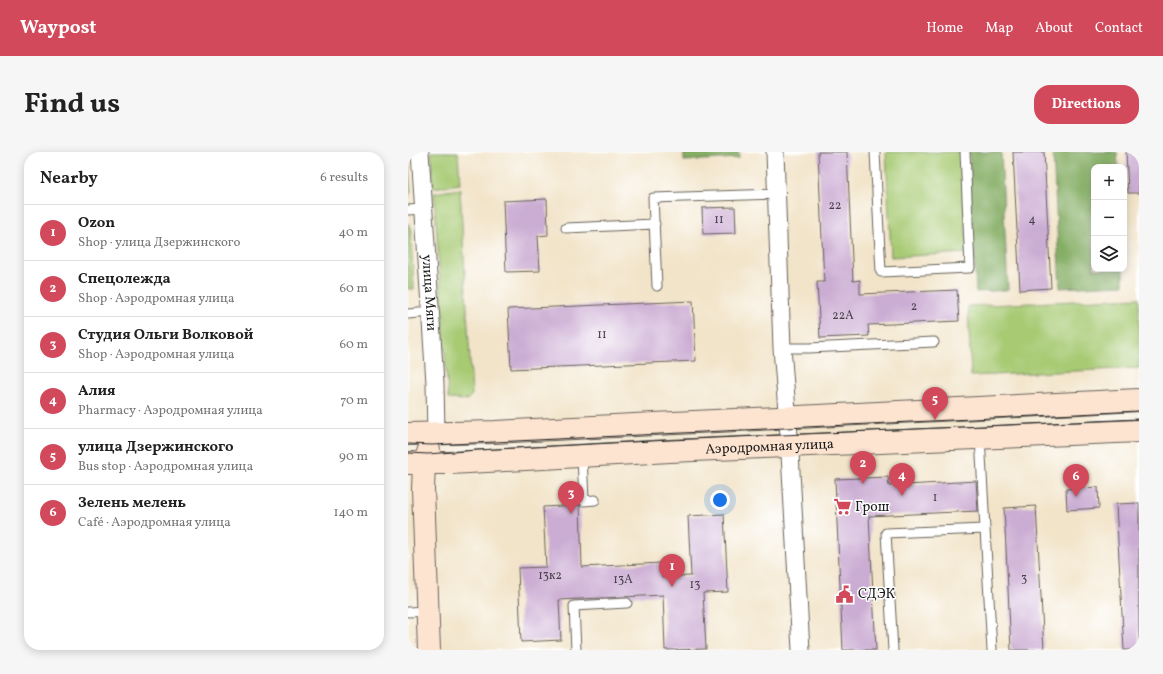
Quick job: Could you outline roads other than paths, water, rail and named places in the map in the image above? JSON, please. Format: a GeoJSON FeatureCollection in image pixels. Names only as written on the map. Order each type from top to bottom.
{"type":"FeatureCollection","features":[{"type":"Feature","properties":{"kind":"street","name":"улица Мяги"},"geometry":{"type":"LineString","coordinates":[[420,152],[416,209],[430,312],[435,383],[436,434]]}},
{"type":"Feature","properties":{"kind":"street"},"geometry":{"type":"LineString","coordinates":[[776,152],[782,348],[790,446],[801,650]]}},
{"type":"Feature","properties":{"kind":"street","name":"Аэродромная улица"},"geometry":{"type":"LineString","coordinates":[[408,434],[788,418],[1139,400]]}},
{"type":"Feature","properties":{"kind":"street","name":"Аэродромная улица"},"geometry":{"type":"LineString","coordinates":[[416,463],[1139,431]]}},
{"type":"Feature","properties":{"kind":"street"},"geometry":{"type":"LineString","coordinates":[[429,650],[418,612],[423,489],[416,463],[436,434]]}},
{"type":"Feature","properties":{"kind":"lane"},"geometry":{"type":"LineString","coordinates":[[875,152],[881,272],[970,268],[965,152]]}},
{"type":"Feature","properties":{"kind":"lane"},"geometry":{"type":"LineString","coordinates":[[657,286],[653,198],[777,194]]}},
{"type":"Feature","properties":{"kind":"lane"},"geometry":{"type":"LineString","coordinates":[[566,228],[654,224]]}},
{"type":"Feature","properties":{"kind":"lane"},"geometry":{"type":"LineString","coordinates":[[408,314],[430,312]]}},
{"type":"Feature","properties":{"kind":"lane"},"geometry":{"type":"LineString","coordinates":[[782,348],[934,342]]}},
{"type":"Feature","properties":{"kind":"lane"},"geometry":{"type":"LineString","coordinates":[[980,437],[992,650]]}},
{"type":"Feature","properties":{"kind":"lane"},"geometry":{"type":"LineString","coordinates":[[582,456],[584,501],[595,500]]}},
{"type":"Feature","properties":{"kind":"lane"},"geometry":{"type":"LineString","coordinates":[[893,650],[886,533],[985,529]]}},
{"type":"Feature","properties":{"kind":"lane"},"geometry":{"type":"LineString","coordinates":[[576,650],[574,606],[627,603]]}},
{"type":"Feature","properties":{"kind":"tram line"},"geometry":{"type":"LineString","coordinates":[[408,444],[432,445],[1139,411]]}},
{"type":"Feature","properties":{"kind":"tram line"},"geometry":{"type":"LineString","coordinates":[[408,453],[428,454],[670,440],[1139,419]]}},
{"type":"Feature","properties":{"kind":"place","name":"улица Дзержинского"},"geometry":{"type":"Point","coordinates":[935,420]}},
{"type":"Feature","properties":{"kind":"place","name":"Спецолежда"},"geometry":{"type":"Point","coordinates":[863,484]}},
{"type":"Feature","properties":{"kind":"place","name":"Алия"},"geometry":{"type":"Point","coordinates":[902,496]}},
{"type":"Feature","properties":{"kind":"place","name":"Зелень мелень"},"geometry":{"type":"Point","coordinates":[1076,497]}},
{"type":"Feature","properties":{"kind":"place","name":"Грош"},"geometry":{"type":"Point","coordinates":[842,507]}},
{"type":"Feature","properties":{"kind":"place","name":"Студия Ольги Волковой"},"geometry":{"type":"Point","coordinates":[571,514]}},
{"type":"Feature","properties":{"kind":"place","name":"Ozon"},"geometry":{"type":"Point","coordinates":[672,587]}},
{"type":"Feature","properties":{"kind":"place","name":"СДЭК"},"geometry":{"type":"Point","coordinates":[845,594]}}]}
